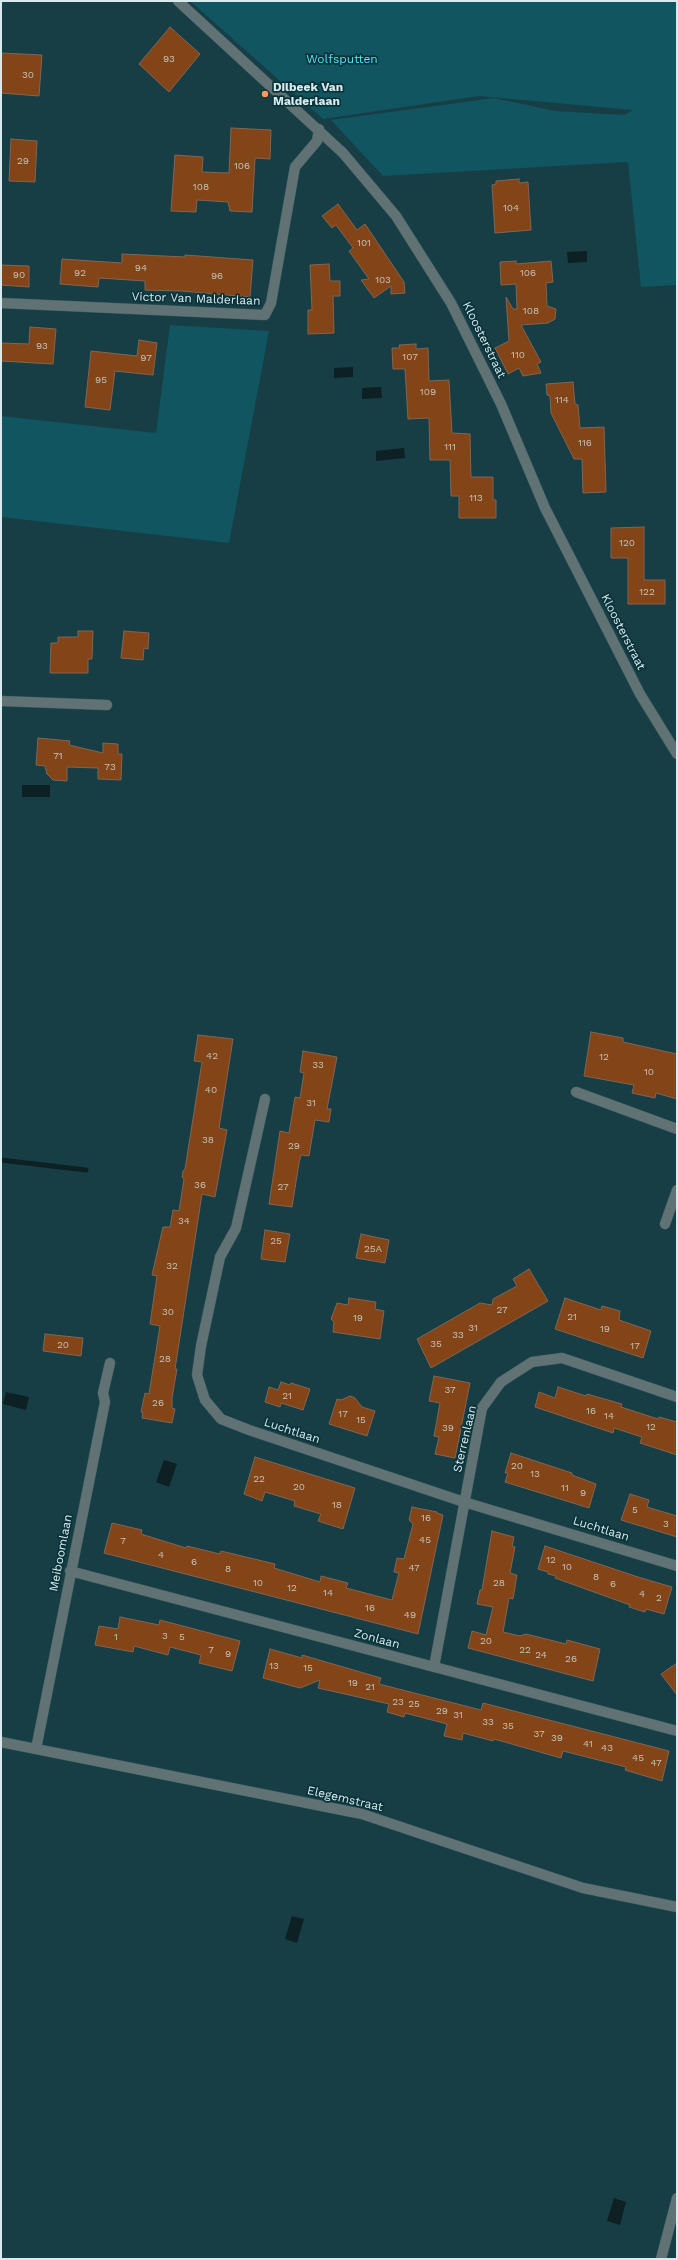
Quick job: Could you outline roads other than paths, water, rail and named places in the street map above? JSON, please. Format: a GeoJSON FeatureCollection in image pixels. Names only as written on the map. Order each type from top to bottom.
{"type":"FeatureCollection","features":[{"type":"Feature","properties":{"kind":"street","name":"Kloosterstraat"},"geometry":{"type":"LineString","coordinates":[[178,1],[319,129],[343,153],[396,216],[451,303],[501,404],[545,508],[640,694],[677,754]]}},
{"type":"Feature","properties":{"kind":"street","name":"Victor Van Malderlaan"},"geometry":{"type":"LineString","coordinates":[[1,303],[265,315],[272,303],[295,167],[317,141],[319,129]]}},
{"type":"Feature","properties":{"kind":"street"},"geometry":{"type":"LineString","coordinates":[[1,701],[107,706]]}},
{"type":"Feature","properties":{"kind":"street"},"geometry":{"type":"LineString","coordinates":[[576,1092],[677,1129]]}},
{"type":"Feature","properties":{"kind":"street","name":"Luchtlaan"},"geometry":{"type":"LineString","coordinates":[[265,1100],[236,1228],[220,1257],[201,1346],[197,1375],[204,1400],[221,1419],[249,1430],[464,1502],[677,1566]]}},
{"type":"Feature","properties":{"kind":"street"},"geometry":{"type":"LineString","coordinates":[[665,1224],[677,1190]]}},
{"type":"Feature","properties":{"kind":"street","name":"Sterrenlaan"},"geometry":{"type":"LineString","coordinates":[[434,1667],[482,1408],[501,1382],[532,1362],[562,1358],[677,1397]]}},
{"type":"Feature","properties":{"kind":"street","name":"Meiboomlaan"},"geometry":{"type":"LineString","coordinates":[[36,1749],[105,1402],[103,1393],[110,1363]]}},
{"type":"Feature","properties":{"kind":"street","name":"Zonlaan"},"geometry":{"type":"LineString","coordinates":[[70,1572],[677,1731]]}},
{"type":"Feature","properties":{"kind":"street","name":"Elegemstraat"},"geometry":{"type":"LineString","coordinates":[[1,1742],[362,1814],[583,1888],[677,1907]]}},
{"type":"Feature","properties":{"kind":"street"},"geometry":{"type":"LineString","coordinates":[[661,2259],[677,2198]]}},
{"type":"Feature","properties":{"kind":"waterway"},"geometry":{"type":"LineString","coordinates":[[1,1160],[86,1170]]}},
{"type":"Feature","properties":{"kind":"place","name":"Dilbeek Van Malderlaan"},"geometry":{"type":"Point","coordinates":[265,94]}},
{"type":"Feature","properties":{"kind":"park label","name":"Wolfsputten"},"geometry":{"type":"Point","coordinates":[342,59]}}]}
